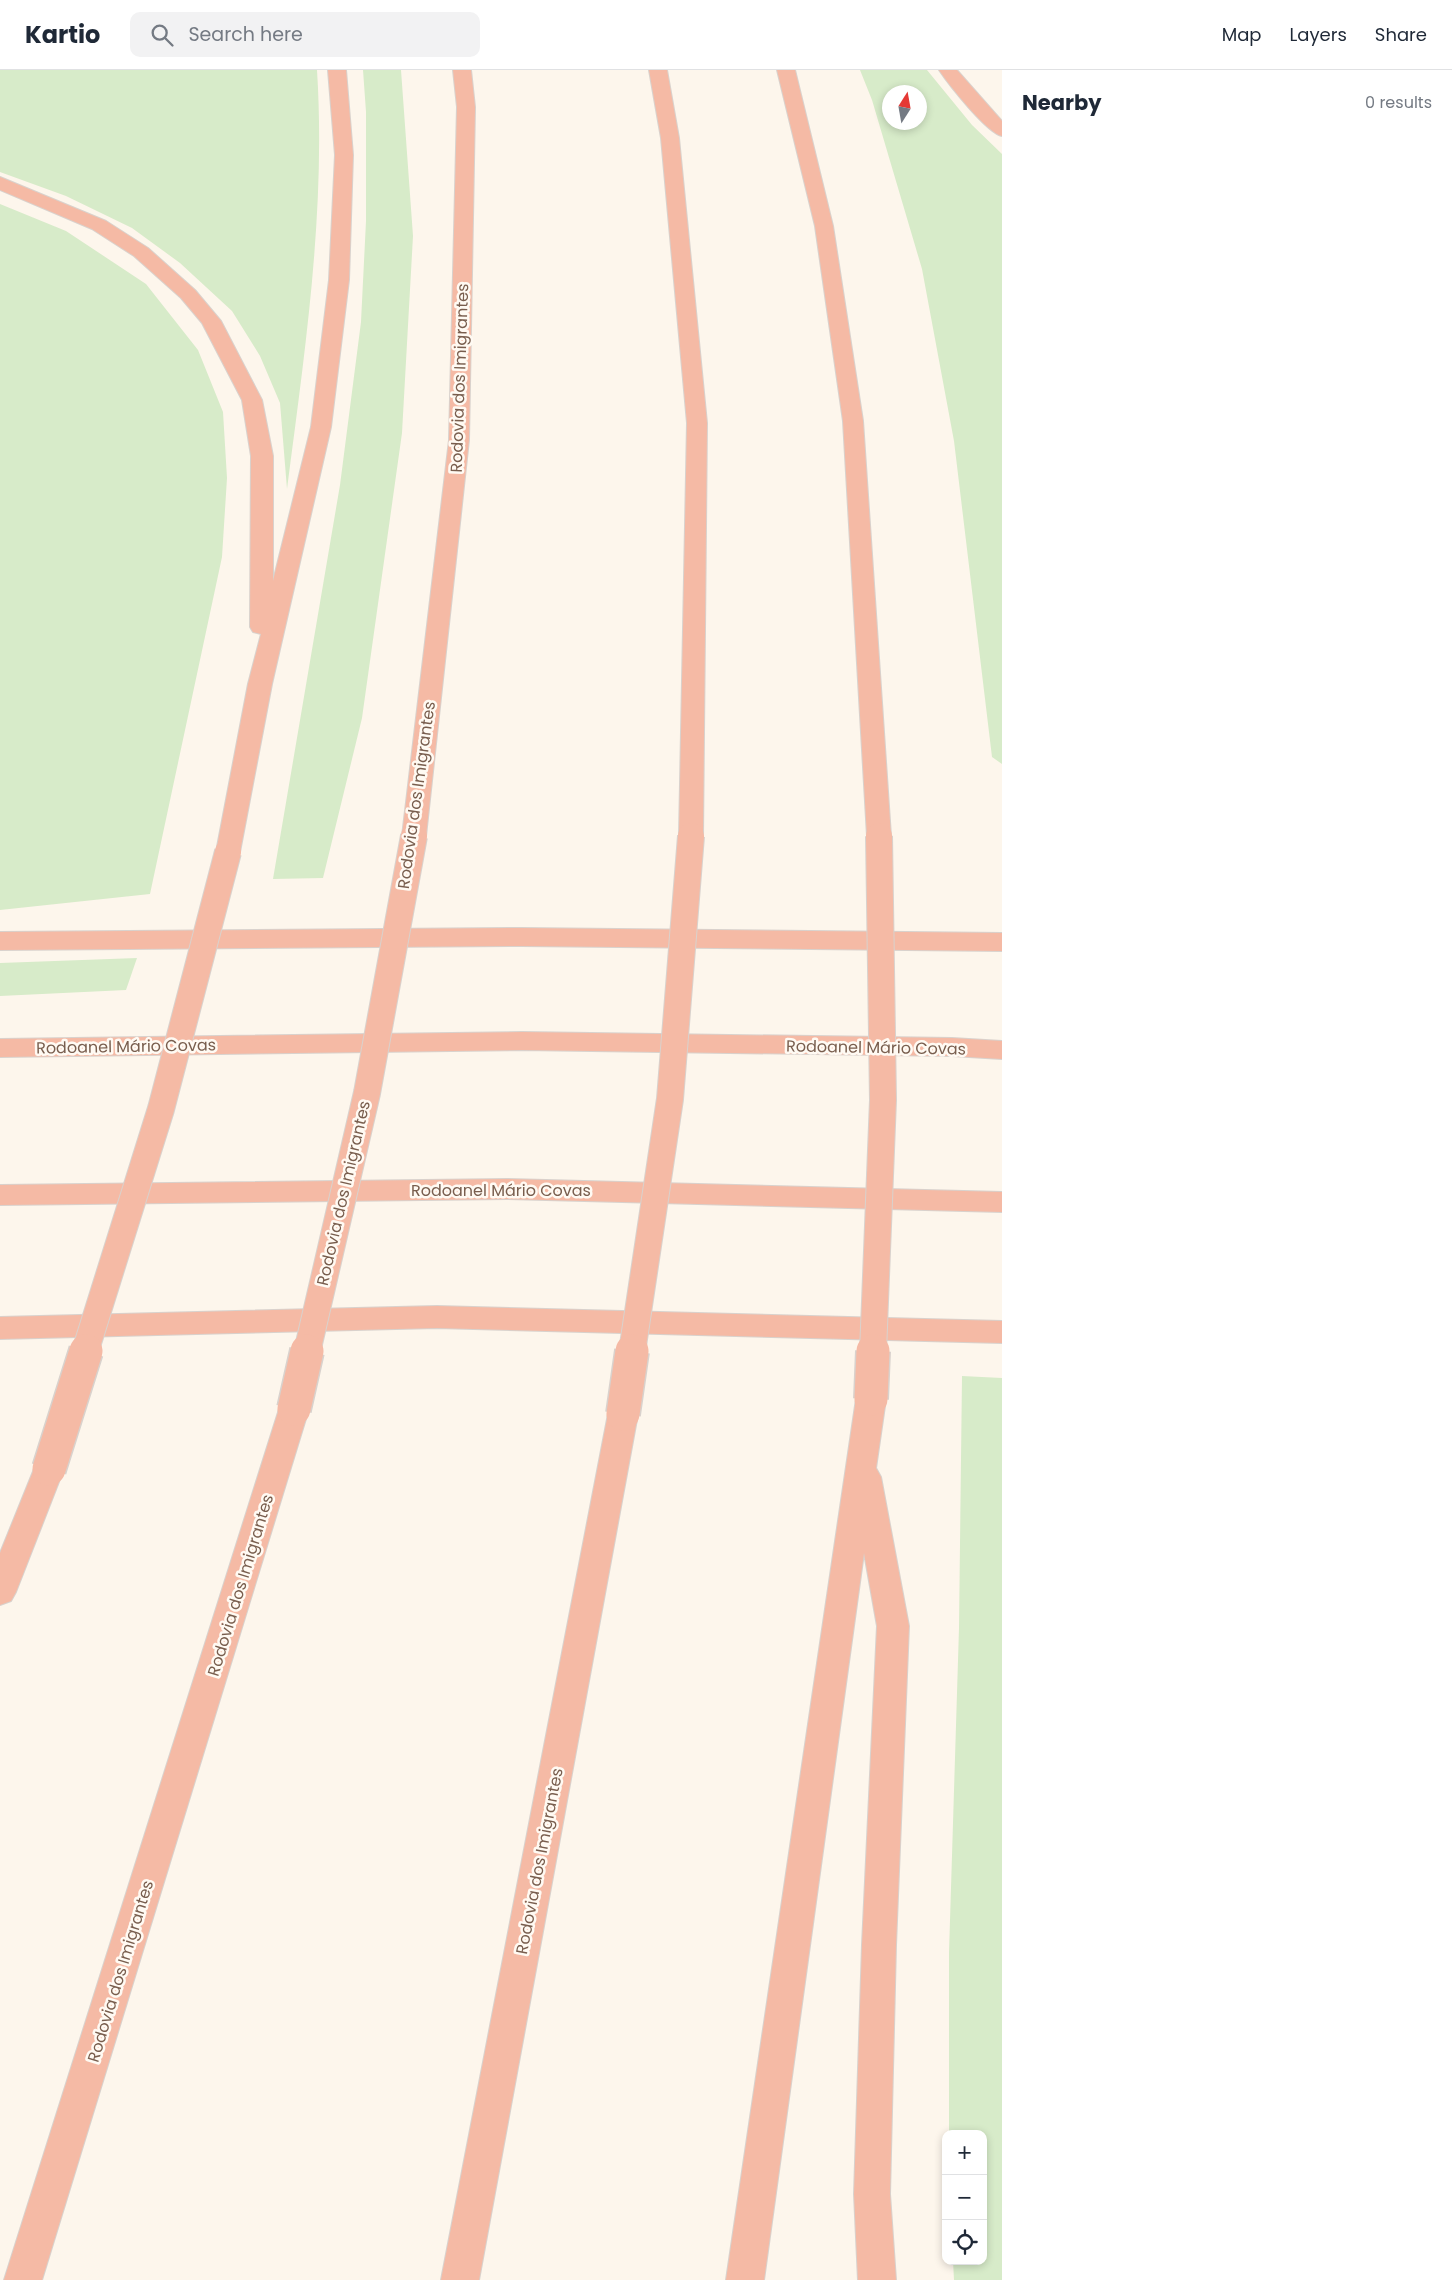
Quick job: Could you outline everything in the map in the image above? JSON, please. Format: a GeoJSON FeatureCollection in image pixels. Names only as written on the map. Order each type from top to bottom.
{"type":"FeatureCollection","features":[{"type":"Feature","properties":{"kind":"highway"},"geometry":{"type":"LineString","coordinates":[[0,1592],[49,1468],[161,1109],[228,852],[260,684],[320,427],[338,290],[344,155],[337,70]]}},
{"type":"Feature","properties":{"kind":"highway","name":"Rodovia dos Imigrantes"},"geometry":{"type":"LineString","coordinates":[[23,2280],[294,1409],[366,1093],[414,836],[459,440],[466,107],[462,70]]}},
{"type":"Feature","properties":{"kind":"highway","name":"Rodovia dos Imigrantes"},"geometry":{"type":"LineString","coordinates":[[460,2280],[623,1414],[670,1100],[691,836],[697,423],[670,138],[658,70]]}},
{"type":"Feature","properties":{"kind":"highway"},"geometry":{"type":"LineString","coordinates":[[745,2280],[871,1399],[883,1100],[880,836],[853,421],[824,226],[786,70]]}},
{"type":"Feature","properties":{"kind":"highway"},"geometry":{"type":"LineString","coordinates":[[948,70],[977,105],[1002,130]]}},
{"type":"Feature","properties":{"kind":"highway"},"geometry":{"type":"LineString","coordinates":[[0,183],[99,225],[141,252],[188,294],[211,321],[225,344],[252,400],[262,456],[264,550],[260,684]]}},
{"type":"Feature","properties":{"kind":"highway"},"geometry":{"type":"LineString","coordinates":[[0,941],[521,936],[1002,942]]}},
{"type":"Feature","properties":{"kind":"highway","name":"Rodoanel Mário Covas"},"geometry":{"type":"LineString","coordinates":[[0,1048],[522,1041],[942,1047],[1002,1050]]}},
{"type":"Feature","properties":{"kind":"highway","name":"Rodoanel Mário Covas"},"geometry":{"type":"LineString","coordinates":[[0,1195],[507,1188],[1002,1202]]}},
{"type":"Feature","properties":{"kind":"highway"},"geometry":{"type":"LineString","coordinates":[[0,1328],[437,1317],[1002,1332]]}},
{"type":"Feature","properties":{"kind":"highway"},"geometry":{"type":"LineString","coordinates":[[862,1456],[893,1626],[879,1945],[872,2194],[877,2280]]}},
{"type":"Feature","properties":{"kind":"green space"},"geometry":{"type":"Polygon","coordinates":[[[0,70],[317,70],[319,175],[316,227],[307,332],[287,489],[280,403],[260,356],[232,311],[180,263],[132,228],[66,196],[0,172],[0,70]]]}},
{"type":"Feature","properties":{"kind":"green space"},"geometry":{"type":"Polygon","coordinates":[[[363,70],[401,70],[413,236],[402,433],[362,718],[323,878],[273,879],[340,485],[361,322],[366,221],[366,112],[363,70]]]}},
{"type":"Feature","properties":{"kind":"green space"},"geometry":{"type":"Polygon","coordinates":[[[860,70],[927,70],[972,125],[1002,154],[1002,764],[992,757],[954,441],[922,269],[872,100],[860,70]]]}},
{"type":"Feature","properties":{"kind":"green space"},"geometry":{"type":"Polygon","coordinates":[[[0,204],[66,231],[146,284],[198,350],[223,412],[227,478],[222,557],[150,894],[0,910],[0,204]]]}},
{"type":"Feature","properties":{"kind":"green space"},"geometry":{"type":"Polygon","coordinates":[[[137,958],[126,990],[0,996],[0,963],[137,958]]]}},
{"type":"Feature","properties":{"kind":"green space"},"geometry":{"type":"Polygon","coordinates":[[[962,1376],[1002,1378],[1002,2280],[954,2280],[953,2265],[987,2265],[987,2130],[949,2130],[949,1953],[959,1628],[962,1376]]]}}]}
